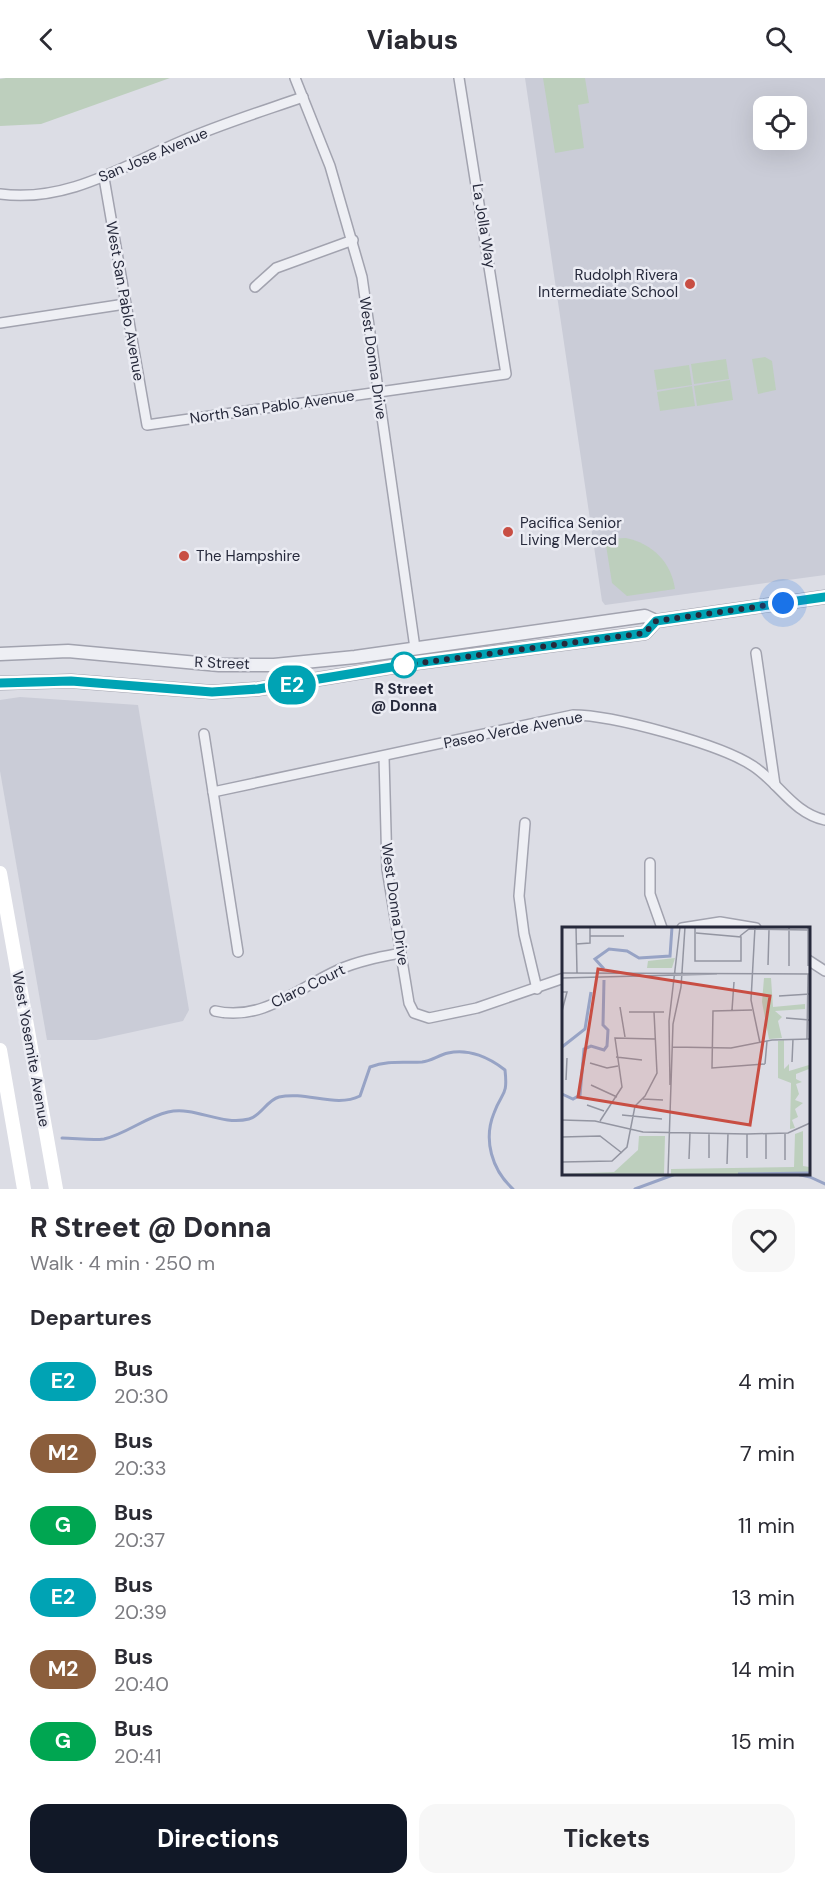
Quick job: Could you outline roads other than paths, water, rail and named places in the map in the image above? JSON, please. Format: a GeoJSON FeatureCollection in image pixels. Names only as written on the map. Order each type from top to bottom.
{"type":"FeatureCollection","features":[{"type":"Feature","properties":{"kind":"main road","name":"West Yosemite Avenue"},"geometry":{"type":"LineString","coordinates":[[0,873],[56,1189]]}},
{"type":"Feature","properties":{"kind":"main road","name":"West Yosemite Avenue"},"geometry":{"type":"LineString","coordinates":[[0,1050],[24,1189]]}},
{"type":"Feature","properties":{"kind":"street","name":"West Donna Drive"},"geometry":{"type":"LineString","coordinates":[[295,78],[330,166],[362,277],[415,648]]}},
{"type":"Feature","properties":{"kind":"street","name":"La Jolla Way"},"geometry":{"type":"LineString","coordinates":[[459,78],[506,374]]}},
{"type":"Feature","properties":{"kind":"street","name":"San Jose Avenue"},"geometry":{"type":"LineString","coordinates":[[0,194],[45,195],[104,178],[183,140],[303,97]]}},
{"type":"Feature","properties":{"kind":"street","name":"West San Pablo Avenue"},"geometry":{"type":"LineString","coordinates":[[104,178],[146,424]]}},
{"type":"Feature","properties":{"kind":"street"},"geometry":{"type":"LineString","coordinates":[[255,287],[276,268],[353,240]]}},
{"type":"Feature","properties":{"kind":"street"},"geometry":{"type":"LineString","coordinates":[[0,323],[125,304]]}},
{"type":"Feature","properties":{"kind":"street","name":"North San Pablo Avenue"},"geometry":{"type":"LineString","coordinates":[[146,424],[506,374]]}},
{"type":"Feature","properties":{"kind":"street","name":"R Street"},"geometry":{"type":"LineString","coordinates":[[0,654],[68,651],[208,664],[274,665],[645,616],[656,621],[825,597]]}},
{"type":"Feature","properties":{"kind":"street","name":"R Street"},"geometry":{"type":"LineString","coordinates":[[0,683],[71,681],[200,691],[258,689],[416,663],[645,633],[656,621]]}},
{"type":"Feature","properties":{"kind":"street"},"geometry":{"type":"LineString","coordinates":[[756,652],[775,784]]}},
{"type":"Feature","properties":{"kind":"street","name":"Paseo Verde Avenue"},"geometry":{"type":"LineString","coordinates":[[213,792],[573,715],[595,715],[618,719],[714,749],[752,765],[775,784],[794,806],[825,820]]}},
{"type":"Feature","properties":{"kind":"street"},"geometry":{"type":"LineString","coordinates":[[204,734],[238,952]]}},
{"type":"Feature","properties":{"kind":"street","name":"West Donna Drive"},"geometry":{"type":"LineString","coordinates":[[384,757],[387,869],[409,1003],[414,1013],[429,1018],[477,1008],[537,989]]}},
{"type":"Feature","properties":{"kind":"street"},"geometry":{"type":"LineString","coordinates":[[525,823],[519,896],[524,934],[537,989],[562,979]]}},
{"type":"Feature","properties":{"kind":"street"},"geometry":{"type":"LineString","coordinates":[[650,863],[650,894],[662,927]]}},
{"type":"Feature","properties":{"kind":"street"},"geometry":{"type":"LineString","coordinates":[[688,927],[720,922],[750,927]]}},
{"type":"Feature","properties":{"kind":"street","name":"Claro Court"},"geometry":{"type":"LineString","coordinates":[[215,1011],[232,1015],[249,1014],[339,970],[401,954]]}},
{"type":"Feature","properties":{"kind":"street"},"geometry":{"type":"LineString","coordinates":[[810,961],[825,971]]}},
{"type":"Feature","properties":{"kind":"waterway"},"geometry":{"type":"LineString","coordinates":[[62,1138],[104,1139],[168,1112],[188,1112],[228,1120],[249,1119],[279,1097],[351,1099],[360,1096],[370,1067],[389,1063],[422,1062],[448,1053],[464,1052],[486,1058],[505,1070],[505,1090],[497,1106],[489,1134],[491,1154],[495,1164],[513,1189]]}},
{"type":"Feature","properties":{"kind":"waterway"},"geometry":{"type":"LineString","coordinates":[[635,1189],[676,1174]]}},
{"type":"Feature","properties":{"kind":"waterway"},"geometry":{"type":"LineString","coordinates":[[796,1174],[825,1184]]}},
{"type":"Feature","properties":{"kind":"place","name":"Rudolph Rivera Intermediate School"},"geometry":{"type":"Point","coordinates":[690,284]}},
{"type":"Feature","properties":{"kind":"place","name":"Pacifica Senior Living Merced"},"geometry":{"type":"Point","coordinates":[508,532]}},
{"type":"Feature","properties":{"kind":"place","name":"The Hampshire"},"geometry":{"type":"Point","coordinates":[184,556]}},
{"type":"Feature","properties":{"kind":"place","name":"R Street @ Donna"},"geometry":{"type":"Point","coordinates":[404,665]}}]}
